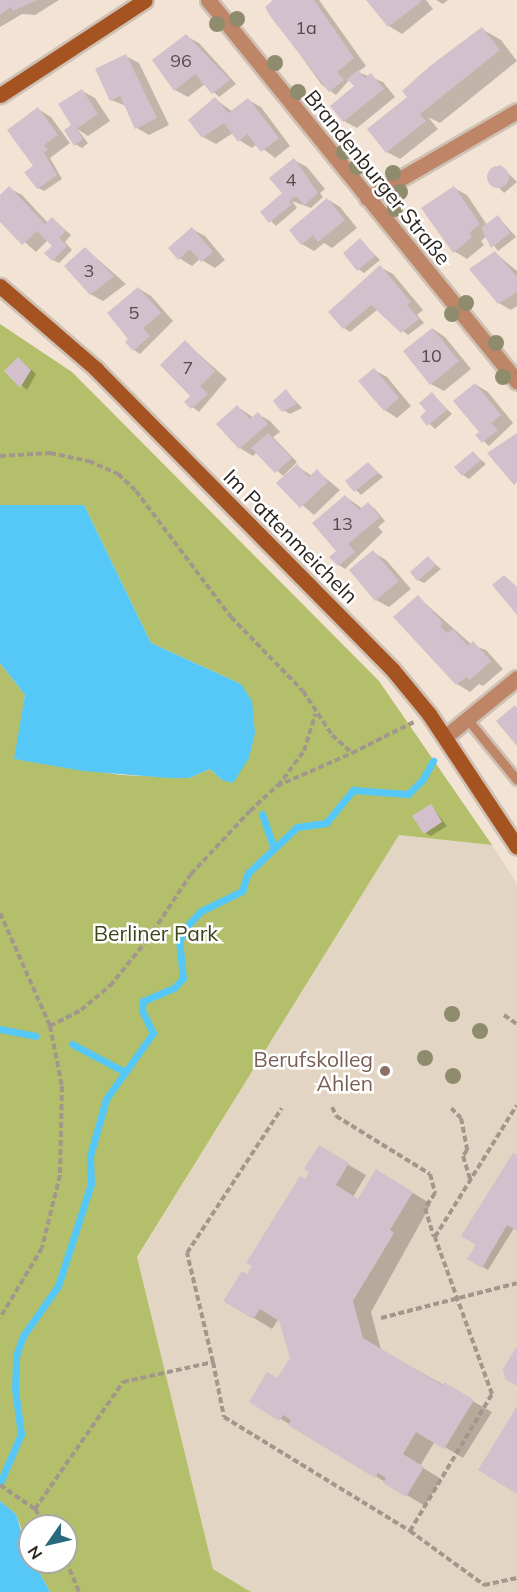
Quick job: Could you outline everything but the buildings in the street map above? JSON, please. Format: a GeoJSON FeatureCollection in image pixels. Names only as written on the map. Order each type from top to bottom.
{"type":"FeatureCollection","features":[{"type":"Feature","properties":{"kind":"street"},"geometry":{"type":"LineString","coordinates":[[0,95],[145,0]]}},
{"type":"Feature","properties":{"kind":"street","name":"Brandenburger Straße"},"geometry":{"type":"LineString","coordinates":[[208,0],[517,381]]}},
{"type":"Feature","properties":{"kind":"street"},"geometry":{"type":"LineString","coordinates":[[367,198],[517,111]]}},
{"type":"Feature","properties":{"kind":"street","name":"Im Pattenmeicheln"},"geometry":{"type":"LineString","coordinates":[[0,286],[96,369],[392,669],[429,714],[517,847]]}},
{"type":"Feature","properties":{"kind":"street"},"geometry":{"type":"LineString","coordinates":[[445,737],[517,678]]}},
{"type":"Feature","properties":{"kind":"lane"},"geometry":{"type":"LineString","coordinates":[[468,720],[517,780]]}},
{"type":"Feature","properties":{"kind":"path"},"geometry":{"type":"LineString","coordinates":[[0,456],[50,453],[89,461],[118,474],[136,491],[231,616],[303,691],[315,713],[352,753]]}},
{"type":"Feature","properties":{"kind":"path"},"geometry":{"type":"LineString","coordinates":[[50,1026],[81,1010],[110,986],[148,939],[191,874],[277,786],[304,751],[315,713]]}},
{"type":"Feature","properties":{"kind":"path"},"geometry":{"type":"LineString","coordinates":[[277,786],[352,753],[429,714]]}},
{"type":"Feature","properties":{"kind":"path"},"geometry":{"type":"LineString","coordinates":[[0,913],[50,1026],[62,1086],[60,1175],[42,1248],[0,1318]]}},
{"type":"Feature","properties":{"kind":"path"},"geometry":{"type":"LineString","coordinates":[[504,1015],[517,1024]]}},
{"type":"Feature","properties":{"kind":"path"},"geometry":{"type":"LineString","coordinates":[[435,1237],[517,1105]]}},
{"type":"Feature","properties":{"kind":"path"},"geometry":{"type":"LineString","coordinates":[[332,1107],[336,1116],[430,1174],[435,1193],[425,1208],[455,1297],[492,1394],[410,1531]]}},
{"type":"Feature","properties":{"kind":"path"},"geometry":{"type":"LineString","coordinates":[[282,1108],[187,1253],[224,1417],[410,1531],[484,1585],[517,1578]]}},
{"type":"Feature","properties":{"kind":"path"},"geometry":{"type":"LineString","coordinates":[[451,1108],[460,1118],[467,1150],[463,1156],[470,1180]]}},
{"type":"Feature","properties":{"kind":"path"},"geometry":{"type":"LineString","coordinates":[[381,1318],[455,1297],[517,1283]]}},
{"type":"Feature","properties":{"kind":"path"},"geometry":{"type":"LineString","coordinates":[[35,1509],[123,1382],[213,1362]]}},
{"type":"Feature","properties":{"kind":"path"},"geometry":{"type":"LineString","coordinates":[[1,1486],[35,1509],[38,1514]]}},
{"type":"Feature","properties":{"kind":"path"},"geometry":{"type":"LineString","coordinates":[[71,1574],[79,1592]]}},
{"type":"Feature","properties":{"kind":"shaded area","name":"Berufskolleg Ahlen"},"geometry":{"type":"Polygon","coordinates":[[[399,835],[492,845],[517,884],[517,1592],[251,1592],[213,1569],[137,1258],[399,835]]]}},
{"type":"Feature","properties":{"kind":"green space","name":"Berliner Park"},"geometry":{"type":"Polygon","coordinates":[[[0,324],[72,372],[379,681],[492,845],[399,835],[137,1257],[213,1569],[251,1592],[50,1592],[40,1574],[78,1574],[78,1514],[18,1514],[18,1520],[16,1514],[0,1501],[0,663],[25,695],[15,759],[121,775],[189,778],[210,769],[222,780],[241,684],[151,643],[84,505],[0,505],[0,324]]]}},
{"type":"Feature","properties":{"kind":"water"},"geometry":{"type":"Polygon","coordinates":[[[0,505],[84,505],[151,643],[241,684],[252,701],[255,733],[249,758],[233,783],[222,780],[210,769],[189,778],[169,778],[83,771],[14,759],[25,695],[0,663],[0,505]]]}},
{"type":"Feature","properties":{"kind":"water"},"geometry":{"type":"Polygon","coordinates":[[[0,1501],[16,1514],[18,1521],[18,1574],[40,1574],[50,1592],[0,1592],[0,1501]]]}},
{"type":"Feature","properties":{"kind":"waterway"},"geometry":{"type":"LineString","coordinates":[[0,1483],[21,1434],[15,1389],[16,1356],[23,1336],[58,1286],[91,1184],[90,1156],[106,1099],[153,1033],[142,1010],[143,1001],[174,988],[183,978],[179,942],[186,927],[201,911],[242,891],[248,873],[297,827],[326,823],[353,790],[408,794],[423,779],[433,761]]}},
{"type":"Feature","properties":{"kind":"waterway"},"geometry":{"type":"LineString","coordinates":[[262,814],[274,849]]}},
{"type":"Feature","properties":{"kind":"waterway"},"geometry":{"type":"LineString","coordinates":[[0,1029],[35,1036]]}},
{"type":"Feature","properties":{"kind":"waterway"},"geometry":{"type":"LineString","coordinates":[[72,1044],[123,1071]]}},
{"type":"Feature","properties":{"kind":"place","name":"Berufskolleg Ahlen"},"geometry":{"type":"Point","coordinates":[385,1071]}}]}
